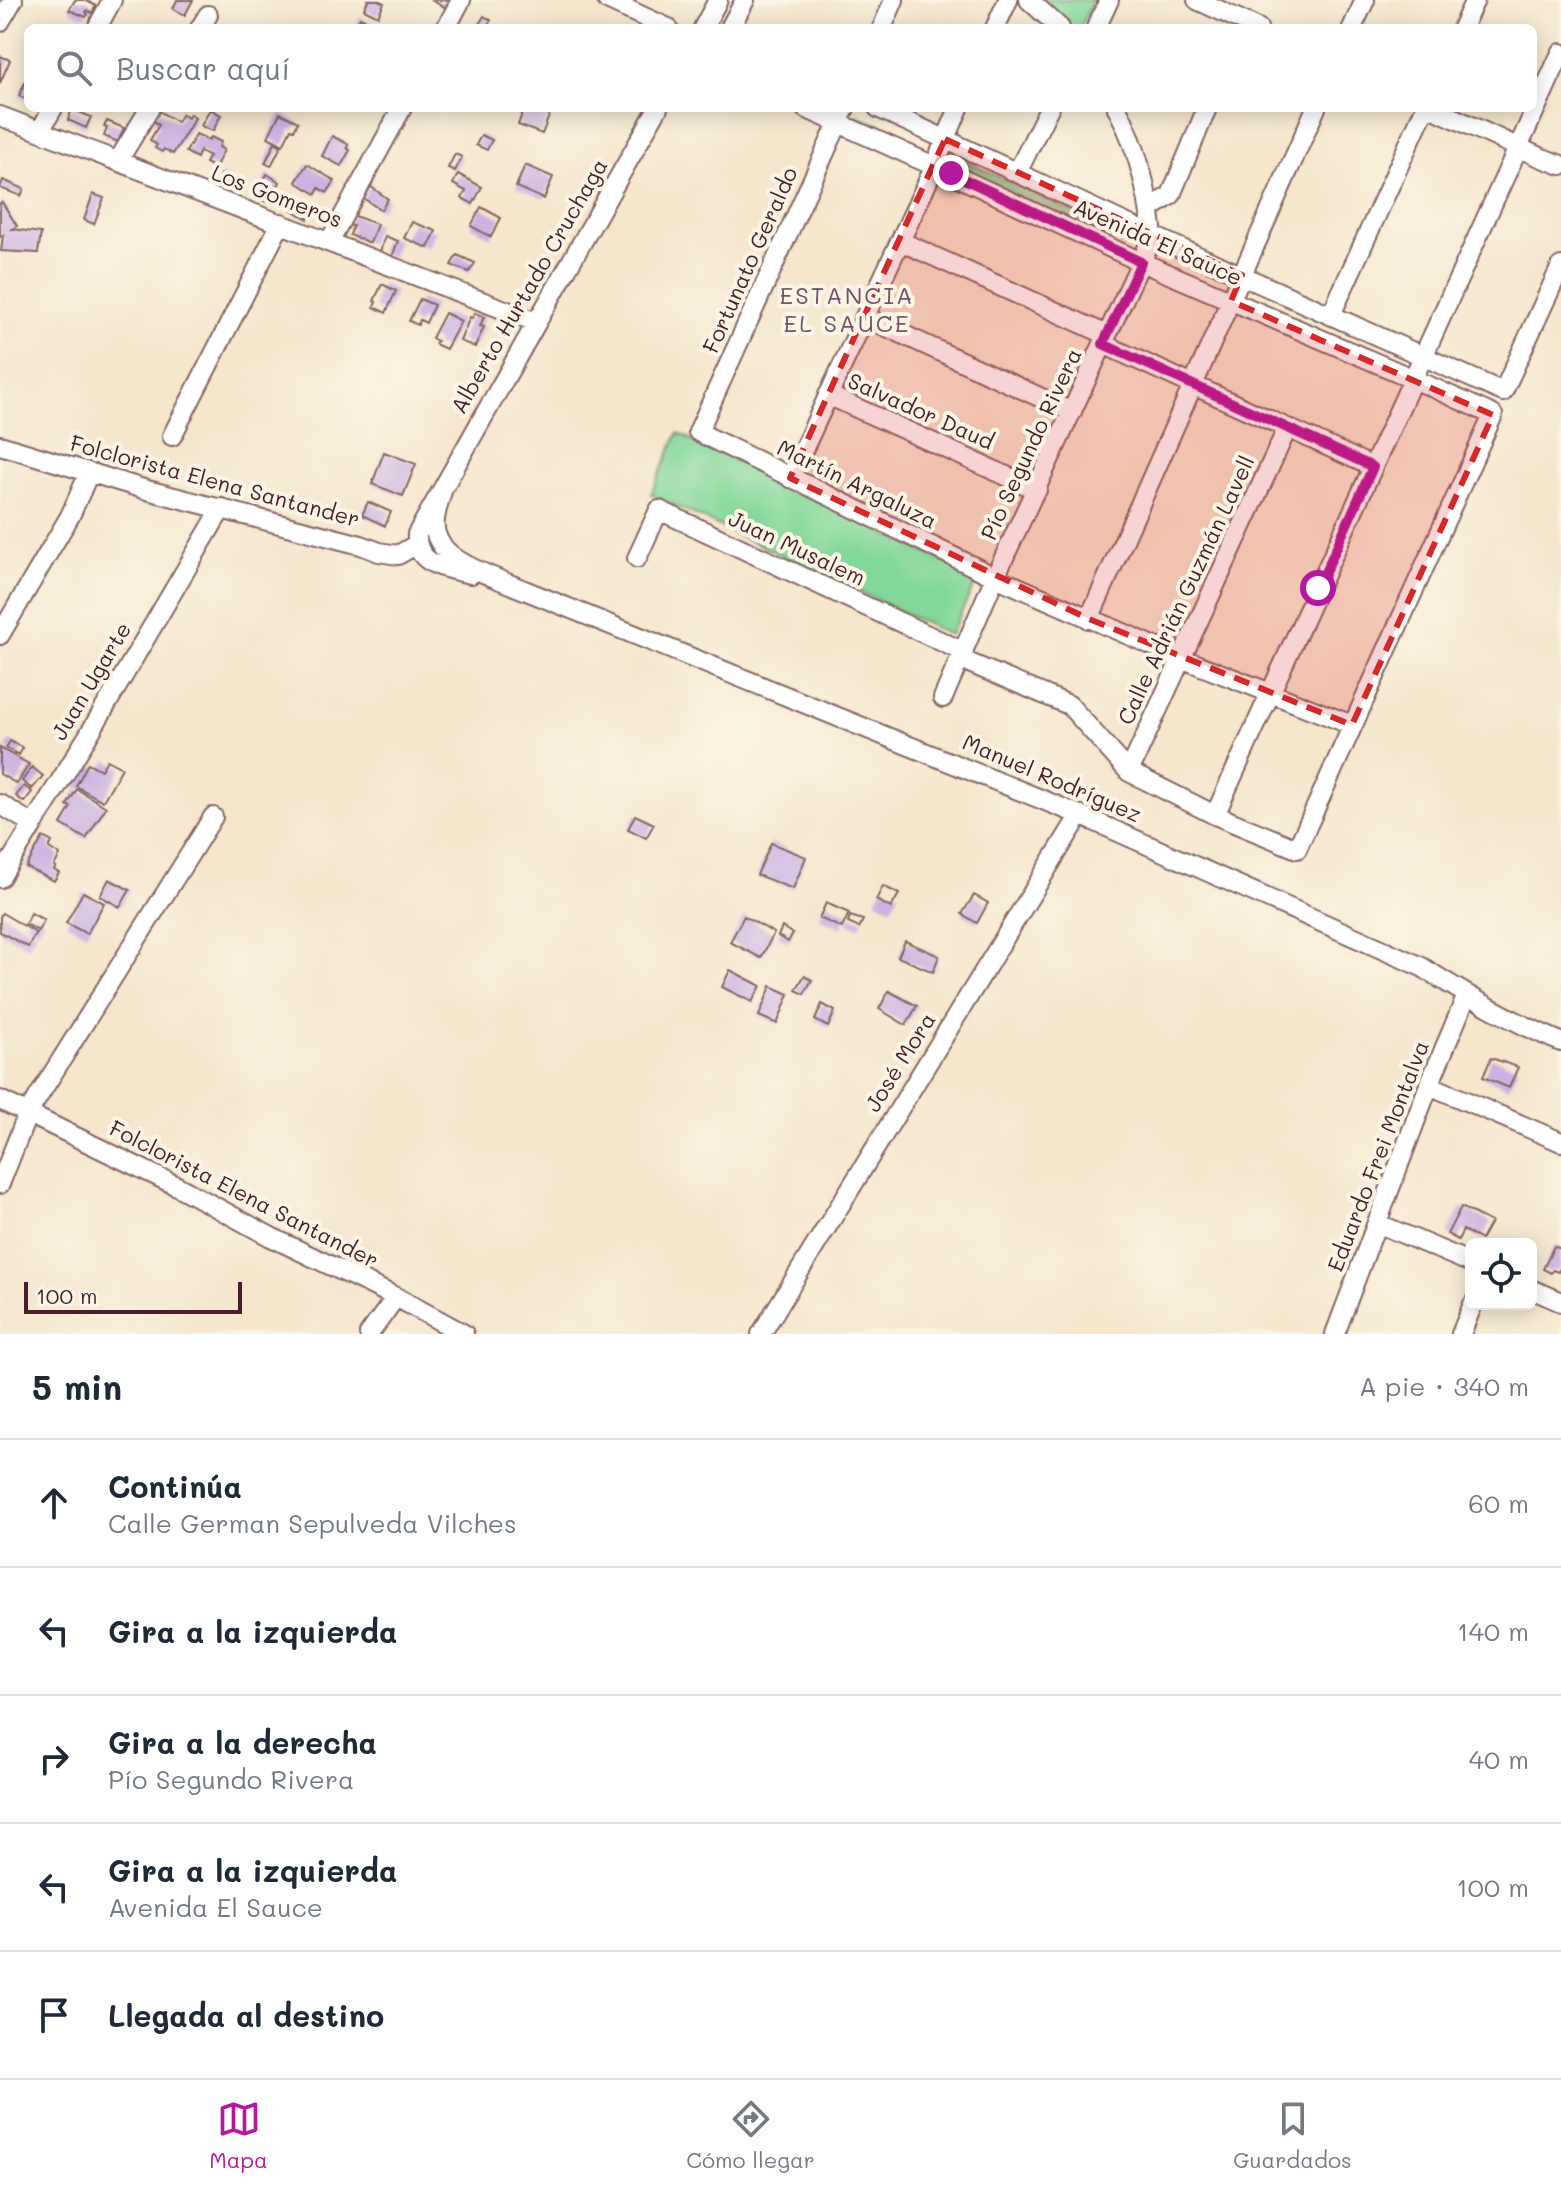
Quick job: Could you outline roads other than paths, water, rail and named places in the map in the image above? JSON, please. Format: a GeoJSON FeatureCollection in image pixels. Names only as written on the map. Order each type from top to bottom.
{"type":"FeatureCollection","features":[{"type":"Feature","properties":{"kind":"street"},"geometry":{"type":"LineString","coordinates":[[0,22],[13,0]]}},
{"type":"Feature","properties":{"kind":"street"},"geometry":{"type":"LineString","coordinates":[[99,24],[112,0]]}},
{"type":"Feature","properties":{"kind":"street"},"geometry":{"type":"LineString","coordinates":[[448,24],[461,0]]}},
{"type":"Feature","properties":{"kind":"street"},"geometry":{"type":"LineString","coordinates":[[607,0],[659,24]]}},
{"type":"Feature","properties":{"kind":"street"},"geometry":{"type":"LineString","coordinates":[[706,24],[718,0]]}},
{"type":"Feature","properties":{"kind":"street"},"geometry":{"type":"LineString","coordinates":[[732,24],[745,0]]}},
{"type":"Feature","properties":{"kind":"street"},"geometry":{"type":"LineString","coordinates":[[884,24],[894,0]]}},
{"type":"Feature","properties":{"kind":"street"},"geometry":{"type":"LineString","coordinates":[[997,24],[1008,0]]}},
{"type":"Feature","properties":{"kind":"street"},"geometry":{"type":"LineString","coordinates":[[1029,0],[1056,24]]}},
{"type":"Feature","properties":{"kind":"street"},"geometry":{"type":"LineString","coordinates":[[1098,24],[1109,0]]}},
{"type":"Feature","properties":{"kind":"street"},"geometry":{"type":"LineString","coordinates":[[1197,0],[1244,24]]}},
{"type":"Feature","properties":{"kind":"street"},"geometry":{"type":"LineString","coordinates":[[1354,24],[1365,0]]}},
{"type":"Feature","properties":{"kind":"street"},"geometry":{"type":"LineString","coordinates":[[1464,24],[1475,0]]}},
{"type":"Feature","properties":{"kind":"street"},"geometry":{"type":"LineString","coordinates":[[1537,105],[1561,53]]}},
{"type":"Feature","properties":{"kind":"street"},"geometry":{"type":"LineString","coordinates":[[40,131],[51,112]]}},
{"type":"Feature","properties":{"kind":"street"},"geometry":{"type":"LineString","coordinates":[[118,161],[148,112]]}},
{"type":"Feature","properties":{"kind":"street"},"geometry":{"type":"LineString","coordinates":[[329,242],[400,112]]}},
{"type":"Feature","properties":{"kind":"street","name":"Alberto Hurtado Cruchaga"},"geometry":{"type":"LineString","coordinates":[[443,488],[656,112]]}},
{"type":"Feature","properties":{"kind":"street","name":"Avenida El Sauce"},"geometry":{"type":"LineString","coordinates":[[887,112],[1153,236],[1503,392],[1561,266]]}},
{"type":"Feature","properties":{"kind":"street"},"geometry":{"type":"LineString","coordinates":[[790,478],[957,112]]}},
{"type":"Feature","properties":{"kind":"street"},"geometry":{"type":"LineString","coordinates":[[1017,173],[1047,112]]}},
{"type":"Feature","properties":{"kind":"street"},"geometry":{"type":"LineString","coordinates":[[1119,112],[1136,152],[1150,209],[1153,236]]}},
{"type":"Feature","properties":{"kind":"street"},"geometry":{"type":"LineString","coordinates":[[1150,209],[1171,195],[1205,112]]}},
{"type":"Feature","properties":{"kind":"street"},"geometry":{"type":"LineString","coordinates":[[1089,619],[1314,112]]}},
{"type":"Feature","properties":{"kind":"street"},"geometry":{"type":"LineString","coordinates":[[1331,315],[1423,112]]}},
{"type":"Feature","properties":{"kind":"street"},"geometry":{"type":"LineString","coordinates":[[1441,112],[1561,165]]}},
{"type":"Feature","properties":{"kind":"street"},"geometry":{"type":"LineString","coordinates":[[1215,815],[1534,112]]}},
{"type":"Feature","properties":{"kind":"street","name":"Los Gomeros"},"geometry":{"type":"LineString","coordinates":[[0,116],[536,322]]}},
{"type":"Feature","properties":{"kind":"street","name":"Avenida El Sauce"},"geometry":{"type":"LineString","coordinates":[[842,116],[934,166],[1141,262],[1493,415],[1352,725]]}},
{"type":"Feature","properties":{"kind":"street","name":"Fortunato Geraldo"},"geometry":{"type":"LineString","coordinates":[[698,432],[842,116]]}},
{"type":"Feature","properties":{"kind":"street"},"geometry":{"type":"LineString","coordinates":[[172,436],[281,223]]}},
{"type":"Feature","properties":{"kind":"street","name":"Pío Segundo Rivera"},"geometry":{"type":"LineString","coordinates":[[943,698],[995,577],[1153,236]]}},
{"type":"Feature","properties":{"kind":"street"},"geometry":{"type":"LineString","coordinates":[[900,241],[1193,385],[1373,467]]}},
{"type":"Feature","properties":{"kind":"street"},"geometry":{"type":"LineString","coordinates":[[865,317],[1072,412]]}},
{"type":"Feature","properties":{"kind":"street","name":"Salvador Daud"},"geometry":{"type":"LineString","coordinates":[[828,395],[1037,490]]}},
{"type":"Feature","properties":{"kind":"street","name":"Calle Adrián Guzmán Lavell"},"geometry":{"type":"LineString","coordinates":[[1129,772],[1287,429]]}},
{"type":"Feature","properties":{"kind":"street","name":"Martín Argaluza"},"geometry":{"type":"LineString","coordinates":[[698,432],[995,577],[1181,658],[1352,725]]}},
{"type":"Feature","properties":{"kind":"street","name":"Folclorista Elena Santander"},"geometry":{"type":"LineString","coordinates":[[0,445],[89,473],[379,552],[398,555],[417,544]]}},
{"type":"Feature","properties":{"kind":"street"},"geometry":{"type":"LineString","coordinates":[[0,635],[70,516],[89,473]]}},
{"type":"Feature","properties":{"kind":"street"},"geometry":{"type":"LineString","coordinates":[[417,544],[417,534],[443,488]]}},
{"type":"Feature","properties":{"kind":"street","name":"Manuel Rodríguez"},"geometry":{"type":"LineString","coordinates":[[443,488],[434,520],[436,534],[444,549],[458,560],[512,585],[1080,815],[1422,967],[1467,995],[1561,1042]]}},
{"type":"Feature","properties":{"kind":"street","name":"Juan Ugarte"},"geometry":{"type":"LineString","coordinates":[[0,878],[88,736],[222,508]]}},
{"type":"Feature","properties":{"kind":"street","name":"Juan Musalem"},"geometry":{"type":"LineString","coordinates":[[637,558],[659,510],[962,656]]}},
{"type":"Feature","properties":{"kind":"street","name":"Manuel Rodríguez"},"geometry":{"type":"LineString","coordinates":[[417,544],[422,556],[433,564],[512,585]]}},
{"type":"Feature","properties":{"kind":"street"},"geometry":{"type":"LineString","coordinates":[[962,656],[1069,705],[1129,772],[1215,815],[1297,849],[1352,725]]}},
{"type":"Feature","properties":{"kind":"street"},"geometry":{"type":"LineString","coordinates":[[0,804],[32,824]]}},
{"type":"Feature","properties":{"kind":"street","name":"José Mora"},"geometry":{"type":"LineString","coordinates":[[761,1334],[1080,815]]}},
{"type":"Feature","properties":{"kind":"street"},"geometry":{"type":"LineString","coordinates":[[0,1184],[28,1113],[213,817]]}},
{"type":"Feature","properties":{"kind":"street","name":"Eduardo Frei Montalva"},"geometry":{"type":"LineString","coordinates":[[1335,1334],[1429,1085],[1467,995]]}},
{"type":"Feature","properties":{"kind":"street"},"geometry":{"type":"LineString","coordinates":[[1429,1085],[1561,1142]]}},
{"type":"Feature","properties":{"kind":"street","name":"Folclorista Elena Santander"},"geometry":{"type":"LineString","coordinates":[[0,1100],[177,1186],[464,1334]]}},
{"type":"Feature","properties":{"kind":"street"},"geometry":{"type":"LineString","coordinates":[[1377,1223],[1465,1260]]}},
{"type":"Feature","properties":{"kind":"street"},"geometry":{"type":"LineString","coordinates":[[1537,1292],[1561,1302]]}},
{"type":"Feature","properties":{"kind":"street"},"geometry":{"type":"LineString","coordinates":[[369,1334],[396,1297]]}},
{"type":"Feature","properties":{"kind":"street"},"geometry":{"type":"LineString","coordinates":[[1461,1334],[1471,1310]]}},
{"type":"Feature","properties":{"kind":"district","name":"ESTANCIA EL SAUCE"},"geometry":{"type":"Point","coordinates":[847,310]}}]}
